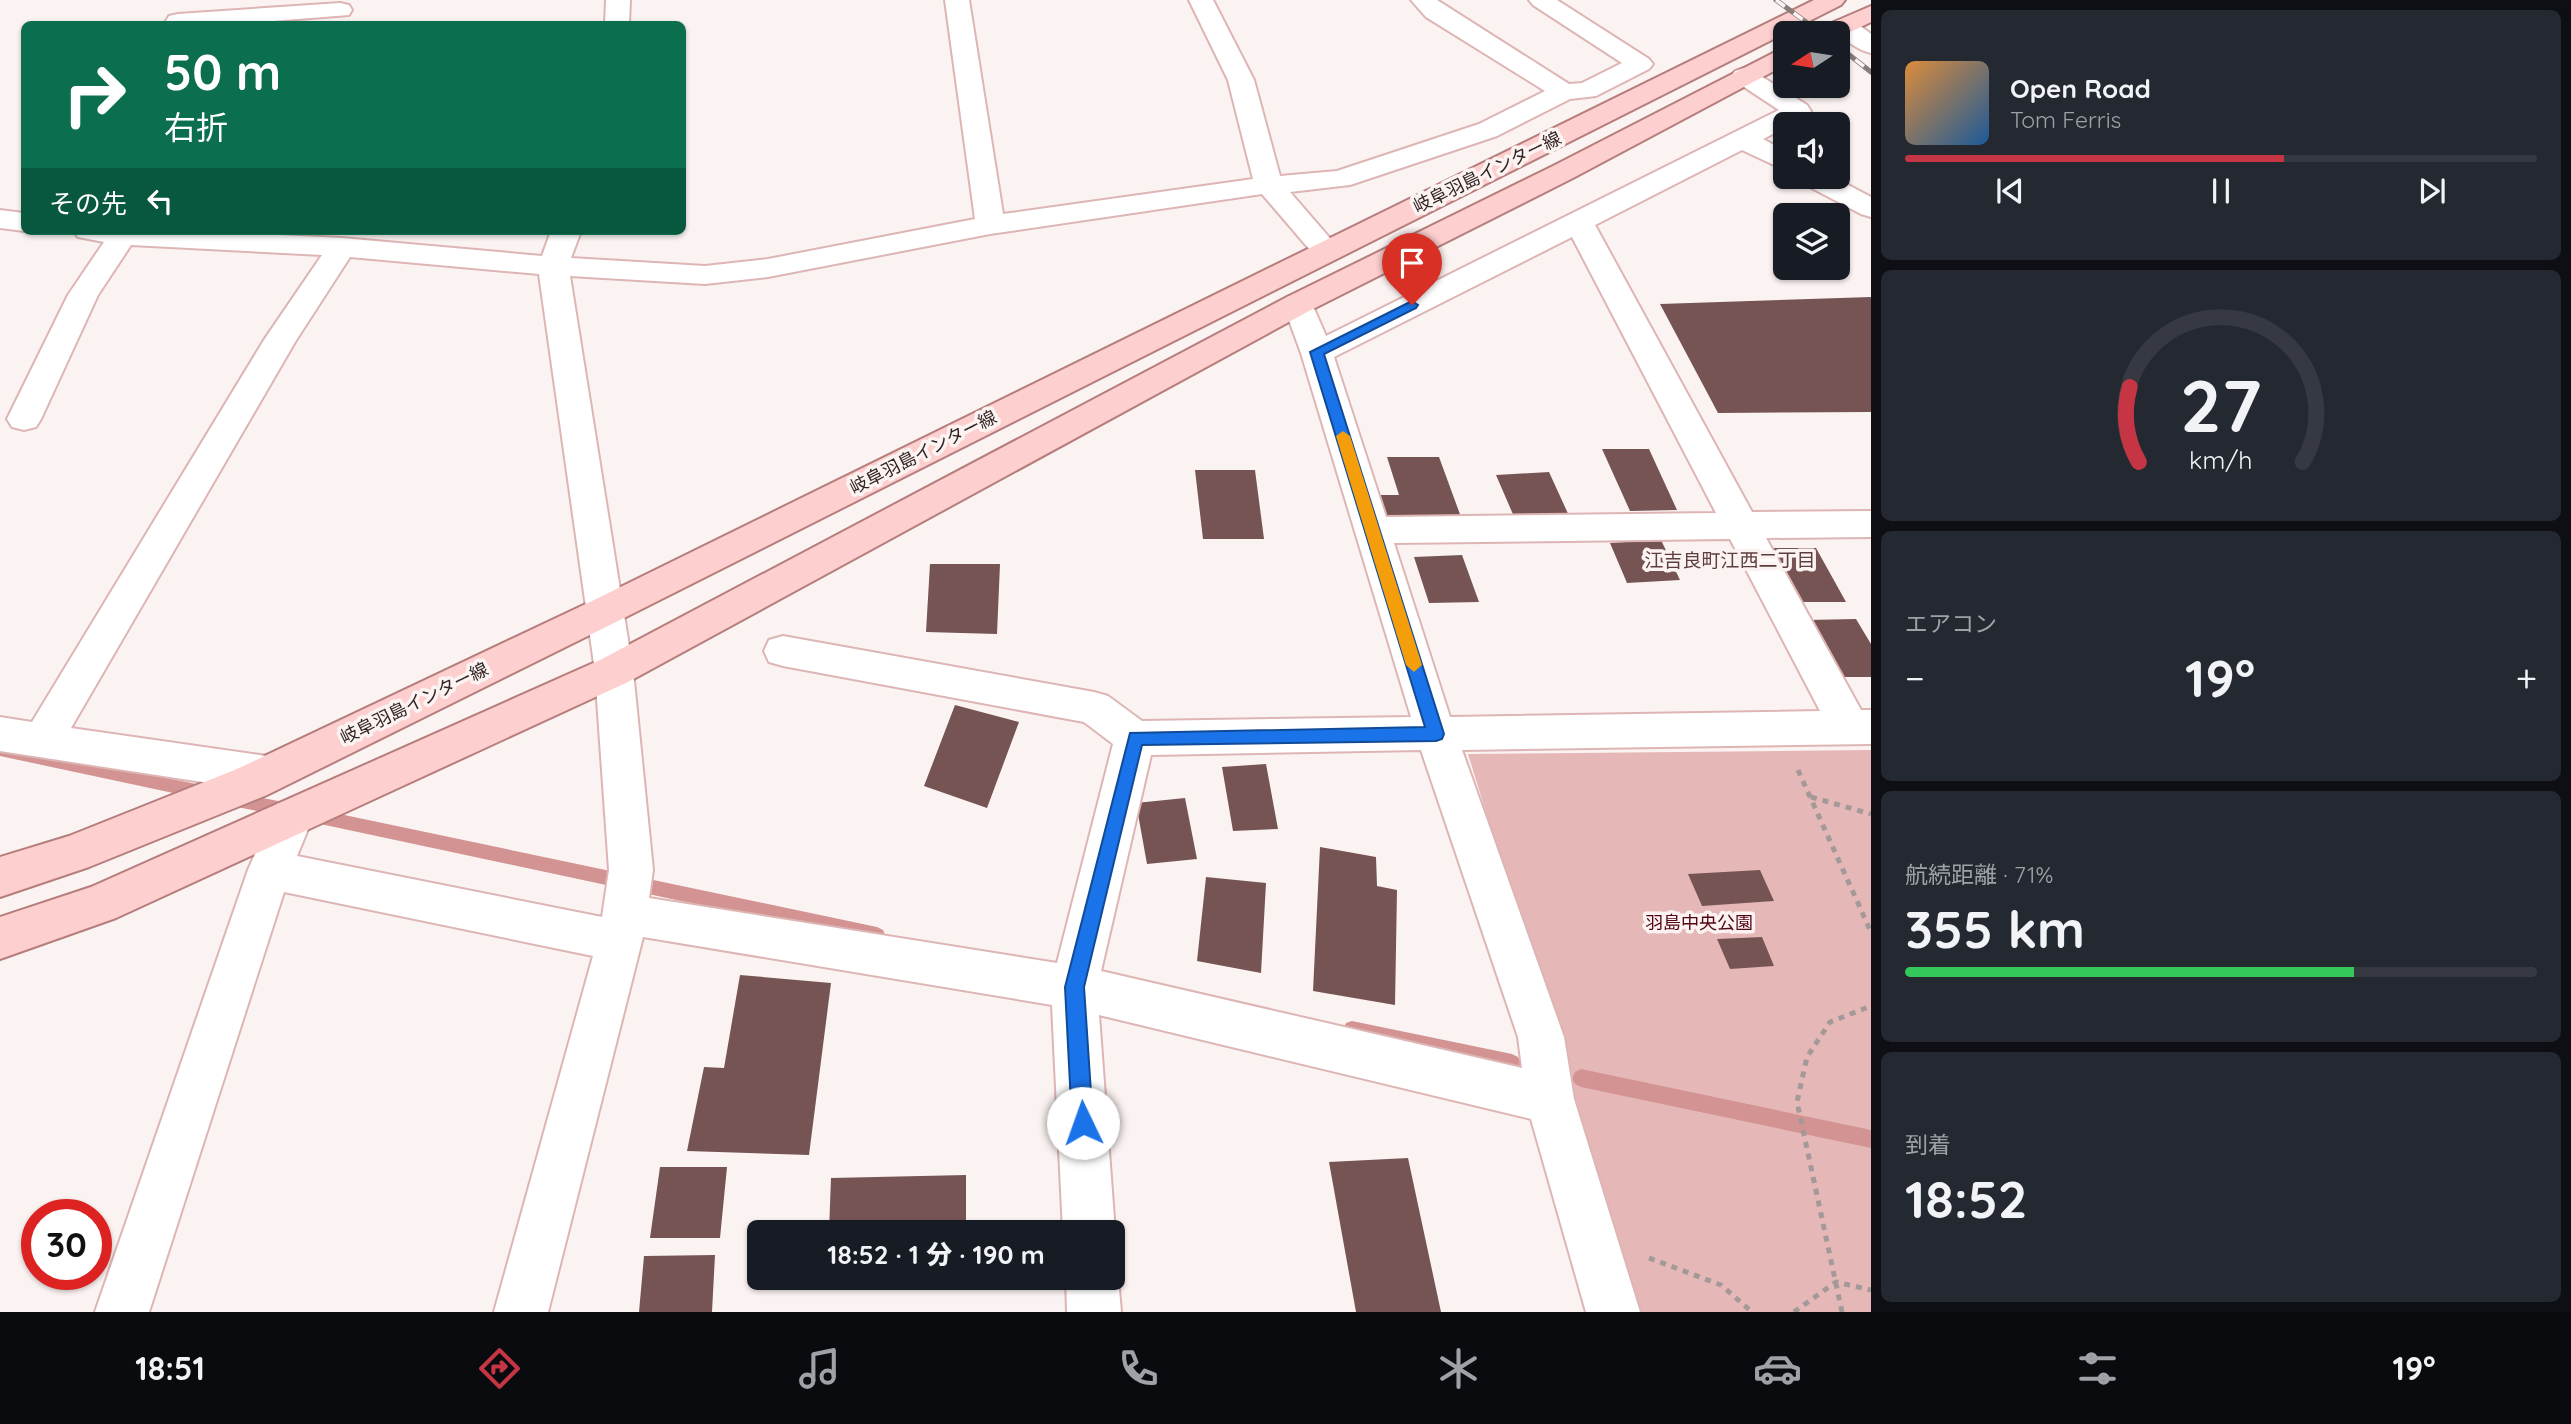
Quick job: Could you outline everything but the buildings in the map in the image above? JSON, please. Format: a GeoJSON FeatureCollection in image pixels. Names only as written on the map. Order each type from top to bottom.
{"type":"FeatureCollection","features":[{"type":"Feature","properties":{"kind":"main road","name":"岐阜羽島インター線"},"geometry":{"type":"LineString","coordinates":[[0,877],[75,854],[259,778],[605,611],[1326,251],[1827,13],[1871,13]]}},
{"type":"Feature","properties":{"kind":"main road","name":"岐阜羽島インター線"},"geometry":{"type":"LineString","coordinates":[[0,939],[100,904],[614,671],[1298,304],[1563,172],[1773,61]]}},
{"type":"Feature","properties":{"kind":"street"},"geometry":{"type":"LineString","coordinates":[[617,21],[618,0]]}},
{"type":"Feature","properties":{"kind":"street"},"geometry":{"type":"LineString","coordinates":[[957,0],[990,225]]}},
{"type":"Feature","properties":{"kind":"street"},"geometry":{"type":"LineString","coordinates":[[1201,0],[1241,80],[1269,185],[1326,251]]}},
{"type":"Feature","properties":{"kind":"street"},"geometry":{"type":"LineString","coordinates":[[1423,0],[1435,12],[1564,92]]}},
{"type":"Feature","properties":{"kind":"street"},"geometry":{"type":"LineString","coordinates":[[116,235],[278,237],[342,247],[553,266],[705,275],[768,268],[990,225],[1269,185],[1340,179],[1488,130],[1564,92],[1587,90],[1640,64],[1541,0]]}},
{"type":"Feature","properties":{"kind":"street"},"geometry":{"type":"LineString","coordinates":[[178,21],[339,11]]}},
{"type":"Feature","properties":{"kind":"street"},"geometry":{"type":"LineString","coordinates":[[1827,13],[1871,46]]}},
{"type":"Feature","properties":{"kind":"street"},"geometry":{"type":"LineString","coordinates":[[1317,352],[1798,111],[1744,76]]}},
{"type":"Feature","properties":{"kind":"street"},"geometry":{"type":"LineString","coordinates":[[1743,139],[1773,155]]}},
{"type":"Feature","properties":{"kind":"street"},"geometry":{"type":"LineString","coordinates":[[1835,189],[1871,208]]}},
{"type":"Feature","properties":{"kind":"street"},"geometry":{"type":"LineString","coordinates":[[0,219],[21,222]]}},
{"type":"Feature","properties":{"kind":"street"},"geometry":{"type":"LineString","coordinates":[[783,651],[1094,708],[1135,738],[1860,727],[1740,525],[1578,221]]}},
{"type":"Feature","properties":{"kind":"street"},"geometry":{"type":"LineString","coordinates":[[521,1312],[625,906],[614,671],[553,266],[565,235]]}},
{"type":"Feature","properties":{"kind":"street"},"geometry":{"type":"LineString","coordinates":[[24,419],[83,295],[123,236]]}},
{"type":"Feature","properties":{"kind":"street"},"geometry":{"type":"LineString","coordinates":[[41,742],[280,340],[342,247]]}},
{"type":"Feature","properties":{"kind":"street"},"geometry":{"type":"LineString","coordinates":[[1298,304],[1317,352],[1436,734],[1541,1037],[1550,1099],[1613,1312]]}},
{"type":"Feature","properties":{"kind":"street"},"geometry":{"type":"LineString","coordinates":[[1372,530],[1871,524]]}},
{"type":"Feature","properties":{"kind":"street"},"geometry":{"type":"LineString","coordinates":[[0,734],[259,778]]}},
{"type":"Feature","properties":{"kind":"street"},"geometry":{"type":"LineString","coordinates":[[1088,1220],[1074,987],[1135,738]]}},
{"type":"Feature","properties":{"kind":"street"},"geometry":{"type":"LineString","coordinates":[[122,1312],[286,820]]}},
{"type":"Feature","properties":{"kind":"street"},"geometry":{"type":"LineString","coordinates":[[270,870],[625,906],[1074,987],[1550,1099]]}},
{"type":"Feature","properties":{"kind":"street"},"geometry":{"type":"LineString","coordinates":[[1093,1290],[1094,1312]]}},
{"type":"Feature","properties":{"kind":"path"},"geometry":{"type":"LineString","coordinates":[[1794,760],[1871,932]]}},
{"type":"Feature","properties":{"kind":"path"},"geometry":{"type":"LineString","coordinates":[[1810,797],[1871,814]]}},
{"type":"Feature","properties":{"kind":"path"},"geometry":{"type":"LineString","coordinates":[[1842,1312],[1797,1101],[1807,1057],[1830,1022],[1871,1006]]}},
{"type":"Feature","properties":{"kind":"path"},"geometry":{"type":"LineString","coordinates":[[1640,1255],[1721,1284],[1752,1312]]}},
{"type":"Feature","properties":{"kind":"path"},"geometry":{"type":"LineString","coordinates":[[1794,1312],[1836,1282],[1871,1290]]}},
{"type":"Feature","properties":{"kind":"green space","name":"羽島中央公園"},"geometry":{"type":"Polygon","coordinates":[[[1871,750],[1871,1312],[1640,1312],[1468,754],[1871,750]]]}},
{"type":"Feature","properties":{"kind":"waterway"},"geometry":{"type":"LineString","coordinates":[[0,750],[206,793]]}},
{"type":"Feature","properties":{"kind":"waterway"},"geometry":{"type":"LineString","coordinates":[[232,799],[288,810]]}},
{"type":"Feature","properties":{"kind":"waterway"},"geometry":{"type":"LineString","coordinates":[[311,815],[877,935]]}},
{"type":"Feature","properties":{"kind":"waterway"},"geometry":{"type":"LineString","coordinates":[[1352,1029],[1512,1063]]}},
{"type":"Feature","properties":{"kind":"waterway"},"geometry":{"type":"LineString","coordinates":[[1581,1078],[1871,1139]]}},
{"type":"Feature","properties":{"kind":"railway"},"geometry":{"type":"LineString","coordinates":[[1776,0],[1805,21]]}},
{"type":"Feature","properties":{"kind":"railway"},"geometry":{"type":"LineString","coordinates":[[1850,55],[1871,72]]}},
{"type":"Feature","properties":{"kind":"slow traffic"},"geometry":{"type":"LineString","coordinates":[[1343,436],[1414,665]]}},
{"type":"Feature","properties":{"kind":"district","name":"江吉良町江西二丁目"},"geometry":{"type":"Point","coordinates":[1730,560]}},
{"type":"Feature","properties":{"kind":"route"},"geometry":{"type":"LineString","coordinates":[[1083,1123],[1074,987],[1135,738],[1436,734],[1317,352],[1412,305]]}}]}
